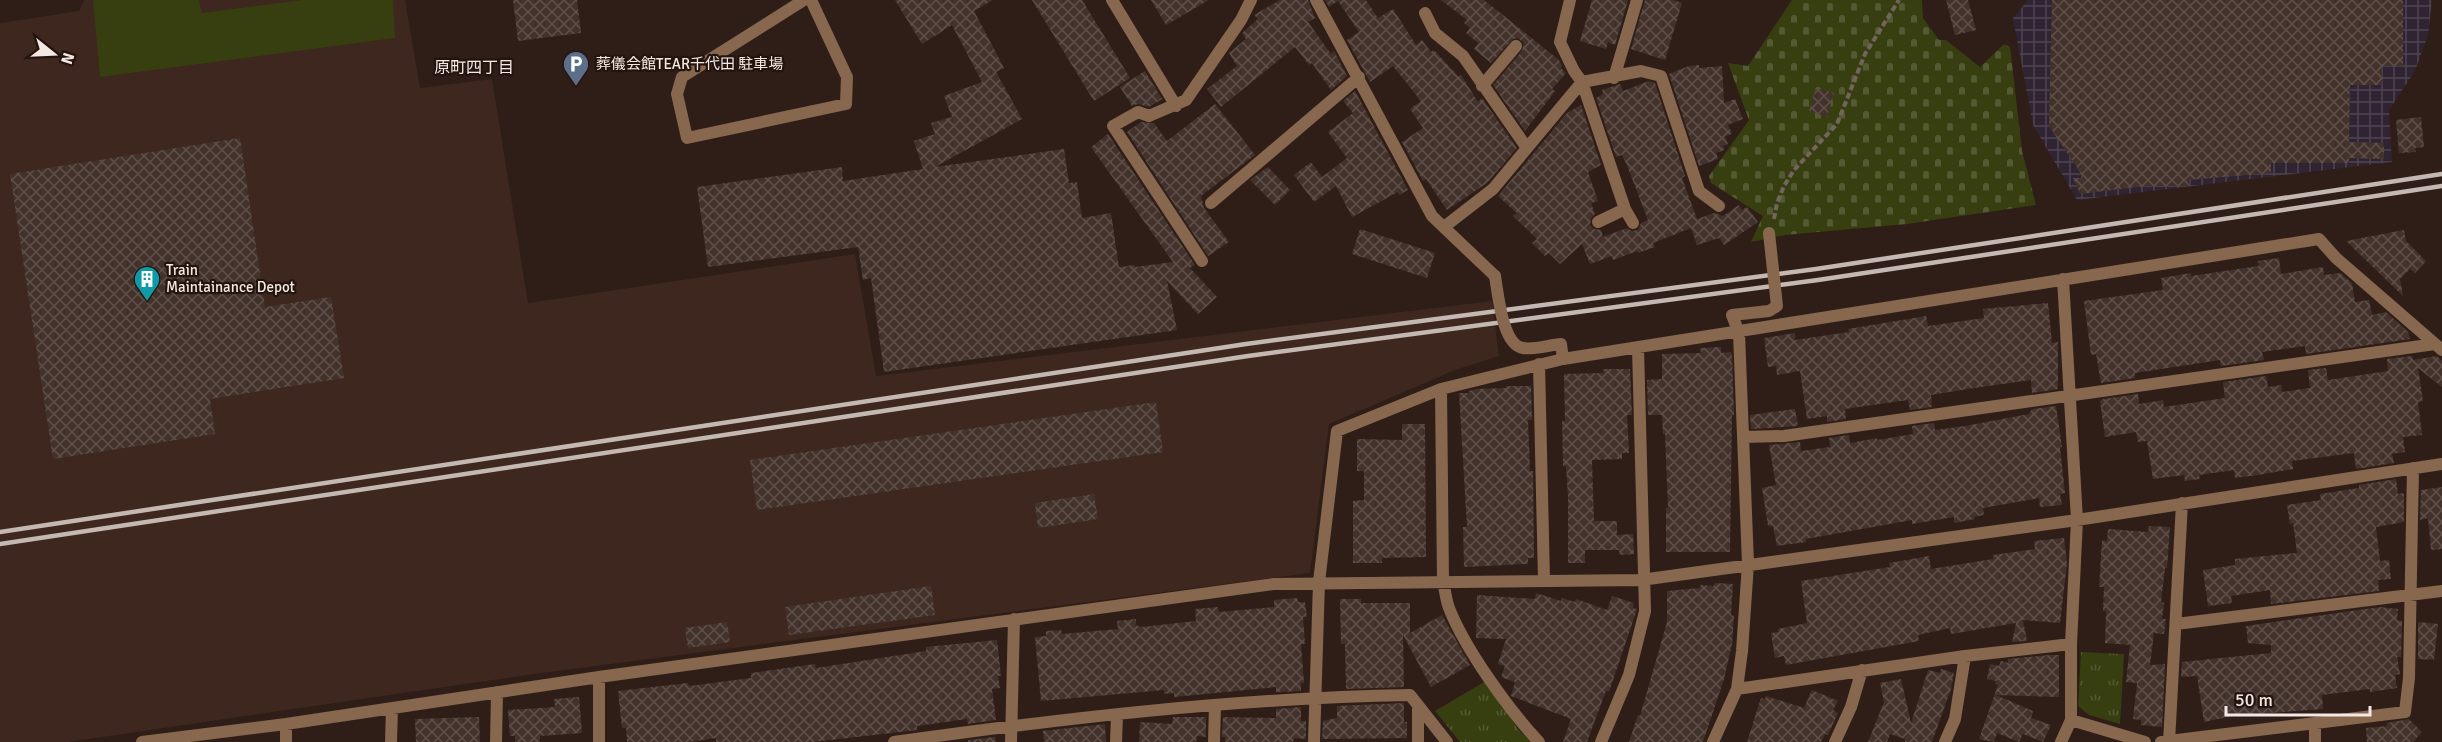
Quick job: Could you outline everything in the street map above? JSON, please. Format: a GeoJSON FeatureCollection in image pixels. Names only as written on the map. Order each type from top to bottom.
{"type":"FeatureCollection","features":[{"type":"Feature","properties":{"kind":"street"},"geometry":{"type":"LineString","coordinates":[[804,0],[682,77],[677,94],[687,138],[846,104],[847,77],[812,0]]}},
{"type":"Feature","properties":{"kind":"street"},"geometry":{"type":"LineString","coordinates":[[1112,0],[1176,106]]}},
{"type":"Feature","properties":{"kind":"street"},"geometry":{"type":"LineString","coordinates":[[1202,261],[1113,126],[1138,112],[1149,116],[1186,100],[1241,20],[1251,0]]}},
{"type":"Feature","properties":{"kind":"street"},"geometry":{"type":"LineString","coordinates":[[1316,0],[1432,216],[1495,276],[1500,310],[1510,339],[1517,347],[1525,349],[1561,344],[1563,359]]}},
{"type":"Feature","properties":{"kind":"street"},"geometry":{"type":"LineString","coordinates":[[1570,0],[1560,42],[1582,82],[1625,209],[1633,223]]}},
{"type":"Feature","properties":{"kind":"street"},"geometry":{"type":"LineString","coordinates":[[1614,78],[1637,0]]}},
{"type":"Feature","properties":{"kind":"street"},"geometry":{"type":"LineString","coordinates":[[1425,13],[1435,33],[1463,56],[1527,148]]}},
{"type":"Feature","properties":{"kind":"street"},"geometry":{"type":"LineString","coordinates":[[1482,86],[1516,46]]}},
{"type":"Feature","properties":{"kind":"street"},"geometry":{"type":"LineString","coordinates":[[1444,227],[1493,189],[1582,82],[1614,78],[1641,71],[1661,76],[1699,191],[1719,206]]}},
{"type":"Feature","properties":{"kind":"street"},"geometry":{"type":"LineString","coordinates":[[1211,203],[1359,77]]}},
{"type":"Feature","properties":{"kind":"street"},"geometry":{"type":"LineString","coordinates":[[1598,222],[1625,209]]}},
{"type":"Feature","properties":{"kind":"street"},"geometry":{"type":"LineString","coordinates":[[1713,742],[1737,688],[1748,564],[1739,333],[1732,315],[1769,310],[1777,306],[1769,233]]}},
{"type":"Feature","properties":{"kind":"street"},"geometry":{"type":"LineString","coordinates":[[1314,742],[1319,582],[1338,431],[1441,389],[1563,359],[1739,333],[2319,239],[2337,258],[2438,347]]}},
{"type":"Feature","properties":{"kind":"street"},"geometry":{"type":"LineString","coordinates":[[2061,742],[2071,720],[2077,520],[2064,279]]}},
{"type":"Feature","properties":{"kind":"street"},"geometry":{"type":"LineString","coordinates":[[1744,437],[1784,436],[2438,347]]}},
{"type":"Feature","properties":{"kind":"street"},"geometry":{"type":"LineString","coordinates":[[1601,742],[1629,675],[1645,611],[1646,579],[1638,348]]}},
{"type":"Feature","properties":{"kind":"street"},"geometry":{"type":"LineString","coordinates":[[1539,364],[1544,580]]}},
{"type":"Feature","properties":{"kind":"street"},"geometry":{"type":"LineString","coordinates":[[1441,389],[1443,581],[1449,608],[1465,638],[1521,723],[1539,742]]}},
{"type":"Feature","properties":{"kind":"street"},"geometry":{"type":"LineString","coordinates":[[142,742],[286,724],[599,677],[1274,584],[1646,579],[2077,520],[2442,464]]}},
{"type":"Feature","properties":{"kind":"street"},"geometry":{"type":"LineString","coordinates":[[2161,742],[2405,712],[2409,678],[2413,468]]}},
{"type":"Feature","properties":{"kind":"street"},"geometry":{"type":"LineString","coordinates":[[2169,742],[2182,503]]}},
{"type":"Feature","properties":{"kind":"street"},"geometry":{"type":"LineString","coordinates":[[2176,624],[2442,591]]}},
{"type":"Feature","properties":{"kind":"street"},"geometry":{"type":"LineString","coordinates":[[1011,742],[1014,619]]}},
{"type":"Feature","properties":{"kind":"street"},"geometry":{"type":"LineString","coordinates":[[1737,688],[1965,656],[2072,644]]}},
{"type":"Feature","properties":{"kind":"street"},"geometry":{"type":"LineString","coordinates":[[1945,742],[1955,719],[1965,656]]}},
{"type":"Feature","properties":{"kind":"street"},"geometry":{"type":"LineString","coordinates":[[1835,742],[1851,707],[1862,670]]}},
{"type":"Feature","properties":{"kind":"street"},"geometry":{"type":"LineString","coordinates":[[599,677],[599,742]]}},
{"type":"Feature","properties":{"kind":"street"},"geometry":{"type":"LineString","coordinates":[[496,742],[497,692]]}},
{"type":"Feature","properties":{"kind":"street"},"geometry":{"type":"LineString","coordinates":[[902,741],[1011,725],[1215,706],[1316,697],[1410,695],[1447,742]]}},
{"type":"Feature","properties":{"kind":"street"},"geometry":{"type":"LineString","coordinates":[[1214,742],[1215,706]]}},
{"type":"Feature","properties":{"kind":"street"},"geometry":{"type":"LineString","coordinates":[[1418,742],[1419,706]]}},
{"type":"Feature","properties":{"kind":"street"},"geometry":{"type":"LineString","coordinates":[[391,742],[392,708]]}},
{"type":"Feature","properties":{"kind":"street"},"geometry":{"type":"LineString","coordinates":[[1116,742],[1117,715]]}},
{"type":"Feature","properties":{"kind":"street"},"geometry":{"type":"LineString","coordinates":[[2071,720],[2145,742]]}},
{"type":"Feature","properties":{"kind":"street"},"geometry":{"type":"LineString","coordinates":[[286,724],[286,742]]}},
{"type":"Feature","properties":{"kind":"street"},"geometry":{"type":"LineString","coordinates":[[2315,724],[2315,742]]}},
{"type":"Feature","properties":{"kind":"path"},"geometry":{"type":"LineString","coordinates":[[1769,233],[1774,229],[1774,214],[1784,186],[1804,159],[1833,131],[1865,54],[1899,0]]}},
{"type":"Feature","properties":{"kind":"shaded area"},"geometry":{"type":"Polygon","coordinates":[[[84,0],[405,0],[420,88],[492,79],[528,303],[855,254],[876,376],[1492,301],[1499,356],[1455,370],[1329,424],[1310,573],[534,674],[68,742],[0,742],[0,23],[79,11],[84,0]]]}},
{"type":"Feature","properties":{"kind":"shaded area"},"geometry":{"type":"Polygon","coordinates":[[[2028,0],[2432,0],[2428,35],[2415,71],[2389,110],[2392,162],[2077,200],[2033,125],[2013,18],[2028,0]]]}},
{"type":"Feature","properties":{"kind":"green space"},"geometry":{"type":"Polygon","coordinates":[[[93,0],[199,0],[202,13],[303,0],[393,0],[395,38],[100,77],[93,0]]]}},
{"type":"Feature","properties":{"kind":"green space"},"geometry":{"type":"Polygon","coordinates":[[[1792,0],[1922,0],[1923,18],[1939,40],[1946,40],[1980,67],[2004,44],[2010,47],[2022,151],[2036,205],[1907,224],[1785,235],[1751,242],[1763,216],[1711,183],[1709,176],[1749,120],[1728,63],[1748,66],[1792,0]]]}},
{"type":"Feature","properties":{"kind":"green space"},"geometry":{"type":"Polygon","coordinates":[[[2081,652],[2124,654],[2120,724],[2089,715],[2078,706],[2081,652]]]}},
{"type":"Feature","properties":{"kind":"green space"},"geometry":{"type":"Polygon","coordinates":[[[1486,681],[1518,729],[1531,742],[1460,742],[1435,711],[1486,681]]]}},
{"type":"Feature","properties":{"kind":"building"},"geometry":{"type":"Polygon","coordinates":[[[513,0],[577,0],[581,33],[518,41],[513,0]]]}},
{"type":"Feature","properties":{"kind":"building"},"geometry":{"type":"Polygon","coordinates":[[[895,0],[993,0],[974,11],[1004,68],[996,72],[1022,119],[935,167],[1064,149],[1069,183],[1077,182],[1082,218],[1111,213],[1119,267],[1173,262],[1091,147],[1108,134],[1195,265],[1190,268],[1217,297],[1198,314],[1167,281],[1177,330],[884,372],[871,278],[863,280],[858,247],[708,267],[697,187],[842,167],[843,181],[923,169],[914,141],[935,134],[931,123],[952,117],[944,96],[982,82],[952,25],[922,44],[895,0]]]}},
{"type":"Feature","properties":{"kind":"building"},"geometry":{"type":"Polygon","coordinates":[[[1032,0],[1082,0],[1130,78],[1094,101],[1032,0]]]}},
{"type":"Feature","properties":{"kind":"building"},"geometry":{"type":"Polygon","coordinates":[[[1151,0],[1209,0],[1166,25],[1151,0]]]}},
{"type":"Feature","properties":{"kind":"building"},"geometry":{"type":"Polygon","coordinates":[[[1280,0],[1308,0],[1315,18],[1308,22],[1331,54],[1334,51],[1347,76],[1331,90],[1312,63],[1309,65],[1295,47],[1221,107],[1207,89],[1237,66],[1229,53],[1246,39],[1242,33],[1258,19],[1254,15],[1280,0]]]}},
{"type":"Feature","properties":{"kind":"building"},"geometry":{"type":"Polygon","coordinates":[[[1325,0],[1366,0],[1378,18],[1393,9],[1416,45],[1422,40],[1431,52],[1434,50],[1459,77],[1461,75],[1478,102],[1482,98],[1517,148],[1487,183],[1447,210],[1426,179],[1423,181],[1402,142],[1423,128],[1410,109],[1421,101],[1393,66],[1370,82],[1347,40],[1359,32],[1338,1],[1329,7],[1325,0]]]}},
{"type":"Feature","properties":{"kind":"building"},"geometry":{"type":"Polygon","coordinates":[[[1441,0],[1484,0],[1559,60],[1561,68],[1566,73],[1552,89],[1555,91],[1525,131],[1493,85],[1522,51],[1524,43],[1518,38],[1513,39],[1491,63],[1474,49],[1478,43],[1466,33],[1470,28],[1464,23],[1467,20],[1441,0]]]}},
{"type":"Feature","properties":{"kind":"building"},"geometry":{"type":"Polygon","coordinates":[[[1592,0],[1628,0],[1615,45],[1608,42],[1606,49],[1580,41],[1592,0]]]}},
{"type":"Feature","properties":{"kind":"building"},"geometry":{"type":"Polygon","coordinates":[[[1645,0],[1673,0],[1682,3],[1665,60],[1631,49],[1645,0]]]}},
{"type":"Feature","properties":{"kind":"building"},"geometry":{"type":"Polygon","coordinates":[[[1946,0],[1968,0],[1976,30],[1955,35],[1946,0]]]}},
{"type":"Feature","properties":{"kind":"building"},"geometry":{"type":"Polygon","coordinates":[[[2052,0],[2403,0],[2403,66],[2382,66],[2382,85],[2350,85],[2349,142],[2384,143],[2384,159],[2349,158],[2349,163],[2271,163],[2271,173],[2188,180],[2189,186],[2144,186],[2080,194],[2073,178],[2084,178],[2049,126],[2052,0]]]}},
{"type":"Feature","properties":{"kind":"building"},"geometry":{"type":"Polygon","coordinates":[[[1699,65],[1699,68],[1722,66],[1724,103],[1735,99],[1743,119],[1728,125],[1732,134],[1725,136],[1728,144],[1723,146],[1724,150],[1716,153],[1718,159],[1699,166],[1669,74],[1689,66],[1699,65]]]}},
{"type":"Feature","properties":{"kind":"building"},"geometry":{"type":"Polygon","coordinates":[[[1145,71],[1162,99],[1149,107],[1138,104],[1132,106],[1120,87],[1145,71]]]}},
{"type":"Feature","properties":{"kind":"building"},"geometry":{"type":"Polygon","coordinates":[[[1649,81],[1655,83],[1685,176],[1682,178],[1697,219],[1714,213],[1723,216],[1739,205],[1742,210],[1747,207],[1758,222],[1724,245],[1719,238],[1697,245],[1691,228],[1653,243],[1655,247],[1613,260],[1612,256],[1590,264],[1582,244],[1560,264],[1549,253],[1545,256],[1532,243],[1537,239],[1513,216],[1517,213],[1498,196],[1567,113],[1581,105],[1601,165],[1588,172],[1598,201],[1591,203],[1595,214],[1591,218],[1590,225],[1594,229],[1601,230],[1603,237],[1627,228],[1632,231],[1638,230],[1641,223],[1648,220],[1622,155],[1616,157],[1596,98],[1603,94],[1602,90],[1620,84],[1623,91],[1649,81]]]}},
{"type":"Feature","properties":{"kind":"building"},"geometry":{"type":"Polygon","coordinates":[[[1816,88],[1834,93],[1827,117],[1809,111],[1816,88]]]}},
{"type":"Feature","properties":{"kind":"building"},"geometry":{"type":"Polygon","coordinates":[[[1355,91],[1408,190],[1399,195],[1398,192],[1352,217],[1336,186],[1314,202],[1294,175],[1311,162],[1322,177],[1347,158],[1328,132],[1353,113],[1343,101],[1355,91]]]}},
{"type":"Feature","properties":{"kind":"building"},"geometry":{"type":"Polygon","coordinates":[[[1215,104],[1255,155],[1201,196],[1204,208],[1229,242],[1208,256],[1127,132],[1141,122],[1154,123],[1167,141],[1215,104]]]}},
{"type":"Feature","properties":{"kind":"building"},"geometry":{"type":"Polygon","coordinates":[[[2421,117],[2424,147],[2415,148],[2416,152],[2399,153],[2396,120],[2421,117]]]}},
{"type":"Feature","properties":{"kind":"building","name":"Train Maintainance Depot"},"geometry":{"type":"Polygon","coordinates":[[[240,138],[265,307],[331,297],[344,378],[210,399],[215,434],[53,459],[10,174],[240,138]]]}},
{"type":"Feature","properties":{"kind":"building"},"geometry":{"type":"Polygon","coordinates":[[[1268,167],[1290,190],[1275,205],[1250,180],[1268,167]]]}},
{"type":"Feature","properties":{"kind":"building"},"geometry":{"type":"Polygon","coordinates":[[[1360,229],[1435,253],[1427,278],[1352,254],[1360,229]]]}},
{"type":"Feature","properties":{"kind":"building"},"geometry":{"type":"Polygon","coordinates":[[[2404,230],[2406,241],[2426,261],[2415,273],[2410,269],[2400,279],[2403,296],[2346,241],[2404,230]]]}},
{"type":"Feature","properties":{"kind":"building"},"geometry":{"type":"Polygon","coordinates":[[[2279,258],[2281,274],[2323,267],[2324,275],[2340,273],[2352,283],[2355,302],[2369,300],[2372,315],[2386,312],[2408,332],[2410,339],[2306,354],[2305,346],[2262,352],[2264,360],[2221,366],[2220,360],[2135,373],[2135,378],[2101,383],[2096,354],[2091,355],[2084,301],[2163,290],[2161,278],[2259,266],[2258,261],[2279,258]]]}},
{"type":"Feature","properties":{"kind":"building"},"geometry":{"type":"Polygon","coordinates":[[[2048,303],[2052,343],[2058,342],[2058,389],[2032,393],[2031,380],[1974,388],[1931,395],[1932,407],[1910,410],[1908,400],[1845,409],[1846,419],[1827,422],[1827,416],[1807,419],[1800,371],[1777,375],[1776,366],[1768,367],[1764,338],[1795,333],[1795,340],[1849,332],[1848,329],[1926,316],[1928,326],[1984,318],[1983,309],[2048,303]]]}},
{"type":"Feature","properties":{"kind":"building"},"geometry":{"type":"Polygon","coordinates":[[[1721,347],[1721,353],[1731,352],[1732,355],[1734,415],[1732,415],[1730,552],[1666,552],[1666,508],[1668,508],[1665,434],[1663,434],[1662,415],[1648,415],[1647,380],[1662,379],[1662,354],[1701,353],[1700,348],[1721,347]]]}},
{"type":"Feature","properties":{"kind":"building"},"geometry":{"type":"Polygon","coordinates":[[[2412,356],[2413,360],[2437,356],[2442,361],[2442,387],[2418,368],[2423,401],[2418,402],[2422,435],[2403,437],[2405,452],[2392,454],[2394,463],[2356,469],[2354,453],[2292,461],[2293,469],[2235,478],[2234,470],[2199,475],[2200,479],[2185,481],[2184,475],[2153,479],[2147,441],[2138,442],[2136,432],[2105,437],[2100,401],[2103,399],[2138,394],[2139,404],[2163,400],[2164,407],[2225,398],[2223,382],[2266,376],[2268,387],[2281,385],[2282,392],[2310,388],[2308,370],[2326,368],[2328,380],[2388,371],[2387,359],[2412,356]]]}},
{"type":"Feature","properties":{"kind":"building"},"geometry":{"type":"Polygon","coordinates":[[[1603,369],[1630,369],[1632,415],[1627,415],[1629,453],[1622,453],[1622,459],[1592,460],[1594,521],[1617,521],[1617,535],[1633,534],[1634,554],[1620,555],[1619,550],[1585,550],[1585,563],[1568,563],[1568,497],[1566,466],[1563,466],[1562,421],[1565,421],[1564,374],[1603,373],[1603,369]]]}},
{"type":"Feature","properties":{"kind":"building"},"geometry":{"type":"Polygon","coordinates":[[[1506,386],[1531,386],[1532,420],[1528,420],[1530,471],[1533,471],[1534,558],[1528,558],[1528,564],[1464,567],[1463,527],[1467,527],[1459,393],[1469,393],[1476,389],[1506,388],[1506,386]]]}},
{"type":"Feature","properties":{"kind":"building"},"geometry":{"type":"Polygon","coordinates":[[[1156,402],[1163,452],[757,510],[750,460],[1156,402]]]}},
{"type":"Feature","properties":{"kind":"building"},"geometry":{"type":"Polygon","coordinates":[[[2056,406],[2065,493],[2060,494],[2062,505],[2040,507],[2039,498],[1983,508],[1984,515],[1954,523],[1954,517],[1912,524],[1912,520],[1777,546],[1773,526],[1768,526],[1762,488],[1776,485],[1769,445],[1800,442],[1801,451],[1830,447],[1829,438],[1849,435],[1850,443],[1877,438],[1877,440],[1913,434],[1912,426],[1934,423],[1935,430],[1965,426],[2029,414],[2032,409],[2056,406]]]}},
{"type":"Feature","properties":{"kind":"building"},"geometry":{"type":"Polygon","coordinates":[[[1795,409],[1798,426],[1751,429],[1750,415],[1795,409]]]}},
{"type":"Feature","properties":{"kind":"building"},"geometry":{"type":"Polygon","coordinates":[[[1402,424],[1425,424],[1426,557],[1382,558],[1382,563],[1353,563],[1353,501],[1364,500],[1364,471],[1357,471],[1357,439],[1402,440],[1402,424]]]}},
{"type":"Feature","properties":{"kind":"building"},"geometry":{"type":"Polygon","coordinates":[[[2396,479],[2398,494],[2404,493],[2404,522],[2376,527],[2380,561],[2389,560],[2391,579],[2378,580],[2379,591],[2271,604],[2270,590],[2231,596],[2232,603],[2208,606],[2203,570],[2235,565],[2235,559],[2297,553],[2293,523],[2290,524],[2287,505],[2321,500],[2320,494],[2396,479]]]}},
{"type":"Feature","properties":{"kind":"building"},"geometry":{"type":"Polygon","coordinates":[[[2442,487],[2442,549],[2431,550],[2428,518],[2420,520],[2421,490],[2442,487]]]}},
{"type":"Feature","properties":{"kind":"building"},"geometry":{"type":"Polygon","coordinates":[[[1094,494],[1098,519],[1038,528],[1035,503],[1094,494]]]}},
{"type":"Feature","properties":{"kind":"building"},"geometry":{"type":"Polygon","coordinates":[[[2149,526],[2170,527],[2167,568],[2165,568],[2161,602],[2164,603],[2162,619],[2166,619],[2164,634],[2154,633],[2150,665],[2165,664],[2162,727],[2141,725],[2141,720],[2133,719],[2137,683],[2126,682],[2130,645],[2105,643],[2104,587],[2099,587],[2102,540],[2107,541],[2108,529],[2148,532],[2149,526]]]}},
{"type":"Feature","properties":{"kind":"building"},"geometry":{"type":"Polygon","coordinates":[[[2064,538],[2067,563],[2060,623],[2023,620],[2027,641],[2012,642],[2016,623],[1951,634],[1950,628],[1918,635],[1919,641],[1786,665],[1784,656],[1775,658],[1771,633],[1778,632],[1778,629],[1807,623],[1801,581],[1890,567],[1889,563],[1929,556],[1931,569],[1993,559],[1993,555],[2035,549],[2034,541],[2064,538]]]}},
{"type":"Feature","properties":{"kind":"building"},"geometry":{"type":"Polygon","coordinates":[[[1715,583],[1733,584],[1732,644],[1724,679],[1703,742],[1629,742],[1638,715],[1640,716],[1667,622],[1667,591],[1700,588],[1700,585],[1714,586],[1715,583]]]}},
{"type":"Feature","properties":{"kind":"building"},"geometry":{"type":"Polygon","coordinates":[[[931,586],[935,615],[789,635],[785,607],[931,586]]]}},
{"type":"Feature","properties":{"kind":"building"},"geometry":{"type":"Polygon","coordinates":[[[1536,593],[1561,601],[1562,598],[1575,602],[1576,599],[1607,610],[1612,596],[1634,603],[1633,608],[1637,609],[1609,692],[1606,691],[1587,742],[1563,742],[1571,719],[1511,696],[1515,682],[1501,677],[1505,666],[1498,664],[1506,639],[1476,638],[1477,595],[1535,599],[1536,593]]]}},
{"type":"Feature","properties":{"kind":"building"},"geometry":{"type":"Polygon","coordinates":[[[1297,598],[1298,602],[1305,602],[1307,617],[1303,617],[1305,644],[1301,644],[1304,683],[1301,683],[1301,691],[1276,692],[1276,687],[1174,697],[1174,693],[1164,694],[1164,690],[1041,701],[1035,637],[1046,636],[1046,631],[1061,630],[1062,634],[1118,629],[1117,621],[1136,619],[1136,625],[1141,627],[1196,621],[1195,609],[1218,607],[1219,612],[1274,607],[1274,600],[1297,598]]]}},
{"type":"Feature","properties":{"kind":"building"},"geometry":{"type":"Polygon","coordinates":[[[1340,599],[1361,599],[1361,603],[1410,603],[1410,633],[1442,615],[1470,665],[1431,687],[1403,635],[1404,687],[1346,689],[1345,644],[1341,644],[1340,599]]]}},
{"type":"Feature","properties":{"kind":"building"},"geometry":{"type":"Polygon","coordinates":[[[2380,607],[2398,609],[2397,620],[2402,621],[2401,657],[2397,657],[2400,674],[2395,675],[2397,688],[2322,695],[2323,709],[2232,716],[2204,722],[2197,676],[2181,677],[2182,662],[2271,653],[2271,645],[2248,643],[2246,626],[2380,607]]]}},
{"type":"Feature","properties":{"kind":"building"},"geometry":{"type":"Polygon","coordinates":[[[727,622],[730,642],[688,648],[685,628],[727,622]]]}},
{"type":"Feature","properties":{"kind":"building"},"geometry":{"type":"Polygon","coordinates":[[[2418,622],[2438,624],[2434,660],[2418,659],[2418,622]]]}},
{"type":"Feature","properties":{"kind":"building"},"geometry":{"type":"Polygon","coordinates":[[[997,640],[1001,676],[998,676],[1000,688],[992,689],[996,720],[968,724],[967,719],[917,726],[917,730],[813,742],[716,742],[716,738],[689,742],[627,742],[626,728],[622,728],[618,691],[688,683],[689,686],[751,678],[751,673],[815,664],[816,668],[926,651],[926,647],[997,640]]]}},
{"type":"Feature","properties":{"kind":"building"},"geometry":{"type":"Polygon","coordinates":[[[2059,655],[2059,697],[1996,695],[2033,711],[2031,718],[2051,725],[2043,742],[2023,734],[2019,742],[1997,733],[1994,742],[1979,739],[1998,685],[1995,684],[1996,681],[1987,679],[1990,664],[1999,666],[2001,661],[2008,663],[2008,659],[2059,655]]]}},
{"type":"Feature","properties":{"kind":"building"},"geometry":{"type":"Polygon","coordinates":[[[1941,669],[1954,673],[1951,689],[1932,742],[1905,742],[1905,739],[1890,734],[1887,742],[1868,742],[1884,702],[1880,683],[1901,679],[1911,723],[1928,670],[1940,673],[1941,669]]]}},
{"type":"Feature","properties":{"kind":"building"},"geometry":{"type":"Polygon","coordinates":[[[1812,690],[1838,701],[1833,710],[1838,713],[1828,735],[1825,734],[1821,742],[1747,742],[1761,698],[1765,699],[1766,696],[1804,708],[1812,690]]]}},
{"type":"Feature","properties":{"kind":"building"},"geometry":{"type":"Polygon","coordinates":[[[579,697],[582,733],[540,736],[540,742],[515,742],[515,736],[510,736],[508,710],[555,707],[554,699],[579,697]]]}},
{"type":"Feature","properties":{"kind":"building"},"geometry":{"type":"Polygon","coordinates":[[[1404,703],[1407,738],[1322,739],[1323,721],[1337,718],[1337,706],[1404,703]]]}},
{"type":"Feature","properties":{"kind":"building"},"geometry":{"type":"Polygon","coordinates":[[[1301,707],[1301,721],[1306,721],[1306,739],[1294,738],[1293,742],[1225,742],[1225,737],[1222,737],[1223,717],[1276,718],[1276,709],[1301,707]]]}},
{"type":"Feature","properties":{"kind":"building"},"geometry":{"type":"Polygon","coordinates":[[[479,717],[480,742],[416,742],[415,719],[479,717]]]}},
{"type":"Feature","properties":{"kind":"building"},"geometry":{"type":"Polygon","coordinates":[[[1173,717],[1206,717],[1206,737],[1197,736],[1196,742],[1139,742],[1140,722],[1172,724],[1173,717]]]}},
{"type":"Feature","properties":{"kind":"building"},"geometry":{"type":"Polygon","coordinates":[[[2409,719],[2422,732],[2413,742],[2367,742],[2366,728],[2387,726],[2387,723],[2409,719]]]}},
{"type":"Feature","properties":{"kind":"building"},"geometry":{"type":"Polygon","coordinates":[[[1105,724],[1106,742],[1044,742],[1043,731],[1105,724]]]}},
{"type":"Feature","properties":{"kind":"building"},"geometry":{"type":"Polygon","coordinates":[[[995,737],[996,742],[968,742],[968,740],[995,737]]]}},
{"type":"Feature","properties":{"kind":"railway"},"geometry":{"type":"LineString","coordinates":[[0,532],[1246,344],[1816,269],[2442,174]]}},
{"type":"Feature","properties":{"kind":"railway"},"geometry":{"type":"LineString","coordinates":[[0,544],[1248,356],[1818,280],[2442,186]]}},
{"type":"Feature","properties":{"kind":"place","name":"葬儀会館TEAR千代田 駐車場"},"geometry":{"type":"Point","coordinates":[576,87]}},
{"type":"Feature","properties":{"kind":"place","name":"Train Maintainance Depot"},"geometry":{"type":"Point","coordinates":[147,302]}},
{"type":"Feature","properties":{"kind":"district","name":"原町四丁目"},"geometry":{"type":"Point","coordinates":[474,68]}}]}
